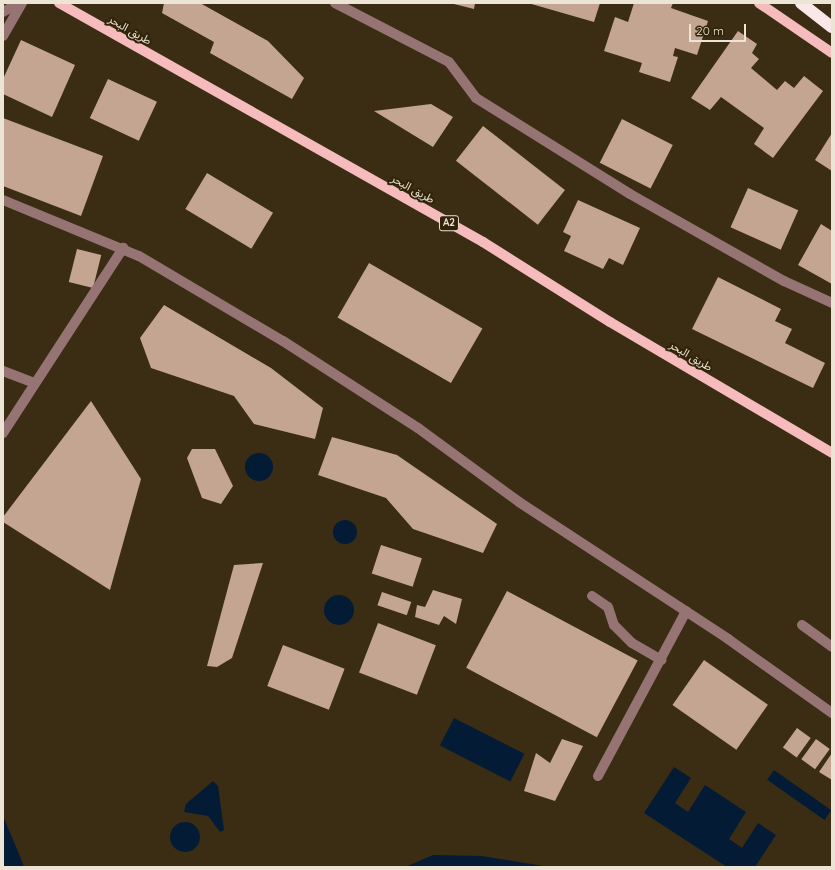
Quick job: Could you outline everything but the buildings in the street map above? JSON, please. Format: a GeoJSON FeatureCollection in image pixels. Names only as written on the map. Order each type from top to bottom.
{"type":"FeatureCollection","features":[{"type":"Feature","properties":{"kind":"highway"},"geometry":{"type":"LineString","coordinates":[[801,3],[832,27]]}},
{"type":"Feature","properties":{"kind":"main road","name":"طريق البحر"},"geometry":{"type":"LineString","coordinates":[[59,3],[483,242],[610,322],[832,453]]}},
{"type":"Feature","properties":{"kind":"main road"},"geometry":{"type":"LineString","coordinates":[[759,3],[832,54]]}},
{"type":"Feature","properties":{"kind":"street"},"geometry":{"type":"LineString","coordinates":[[3,12],[19,3]]}},
{"type":"Feature","properties":{"kind":"street"},"geometry":{"type":"LineString","coordinates":[[3,36],[22,3]]}},
{"type":"Feature","properties":{"kind":"street"},"geometry":{"type":"LineString","coordinates":[[334,3],[449,62],[476,98],[630,194],[784,281],[832,303]]}},
{"type":"Feature","properties":{"kind":"street"},"geometry":{"type":"LineString","coordinates":[[3,200],[123,248],[156,264],[302,353],[418,428],[519,502],[686,611],[832,713]]}},
{"type":"Feature","properties":{"kind":"street"},"geometry":{"type":"LineString","coordinates":[[3,433],[123,248]]}},
{"type":"Feature","properties":{"kind":"street"},"geometry":{"type":"LineString","coordinates":[[3,371],[35,383]]}},
{"type":"Feature","properties":{"kind":"street"},"geometry":{"type":"LineString","coordinates":[[592,596],[608,607],[614,625],[632,643],[661,660]]}},
{"type":"Feature","properties":{"kind":"street"},"geometry":{"type":"LineString","coordinates":[[598,776],[686,611]]}},
{"type":"Feature","properties":{"kind":"street"},"geometry":{"type":"LineString","coordinates":[[802,625],[832,646]]}},
{"type":"Feature","properties":{"kind":"water"},"geometry":{"type":"Polygon","coordinates":[[[259,453],[265,454],[269,457],[272,461],[272,473],[269,477],[265,480],[259,481],[253,480],[249,477],[246,473],[245,467],[246,461],[249,457],[253,454],[259,453]]]}},
{"type":"Feature","properties":{"kind":"water"},"geometry":{"type":"Polygon","coordinates":[[[345,520],[354,523],[357,532],[354,541],[345,544],[336,541],[333,532],[336,523],[345,520]]]}},
{"type":"Feature","properties":{"kind":"water"},"geometry":{"type":"Polygon","coordinates":[[[339,595],[349,600],[354,610],[349,620],[339,625],[329,620],[324,610],[329,600],[339,595]]]}},
{"type":"Feature","properties":{"kind":"water"},"geometry":{"type":"Polygon","coordinates":[[[454,718],[524,754],[510,781],[440,746],[454,718]]]}},
{"type":"Feature","properties":{"kind":"water"},"geometry":{"type":"Polygon","coordinates":[[[674,767],[691,778],[675,803],[688,812],[705,785],[746,812],[729,839],[742,848],[758,823],[776,835],[755,867],[727,867],[644,813],[674,767]]]}},
{"type":"Feature","properties":{"kind":"water"},"geometry":{"type":"Polygon","coordinates":[[[774,770],[831,810],[824,820],[767,780],[774,770]]]}},
{"type":"Feature","properties":{"kind":"water"},"geometry":{"type":"Polygon","coordinates":[[[213,781],[218,786],[224,830],[220,832],[208,816],[184,812],[186,804],[213,781]]]}},
{"type":"Feature","properties":{"kind":"water"},"geometry":{"type":"Polygon","coordinates":[[[3,816],[19,854],[24,867],[3,867],[3,816]]]}},
{"type":"Feature","properties":{"kind":"water"},"geometry":{"type":"Polygon","coordinates":[[[185,822],[195,827],[200,837],[195,847],[185,852],[175,847],[170,837],[175,827],[185,822]]]}},
{"type":"Feature","properties":{"kind":"water"},"geometry":{"type":"Polygon","coordinates":[[[433,855],[481,856],[550,867],[405,867],[433,855]]]}}]}
